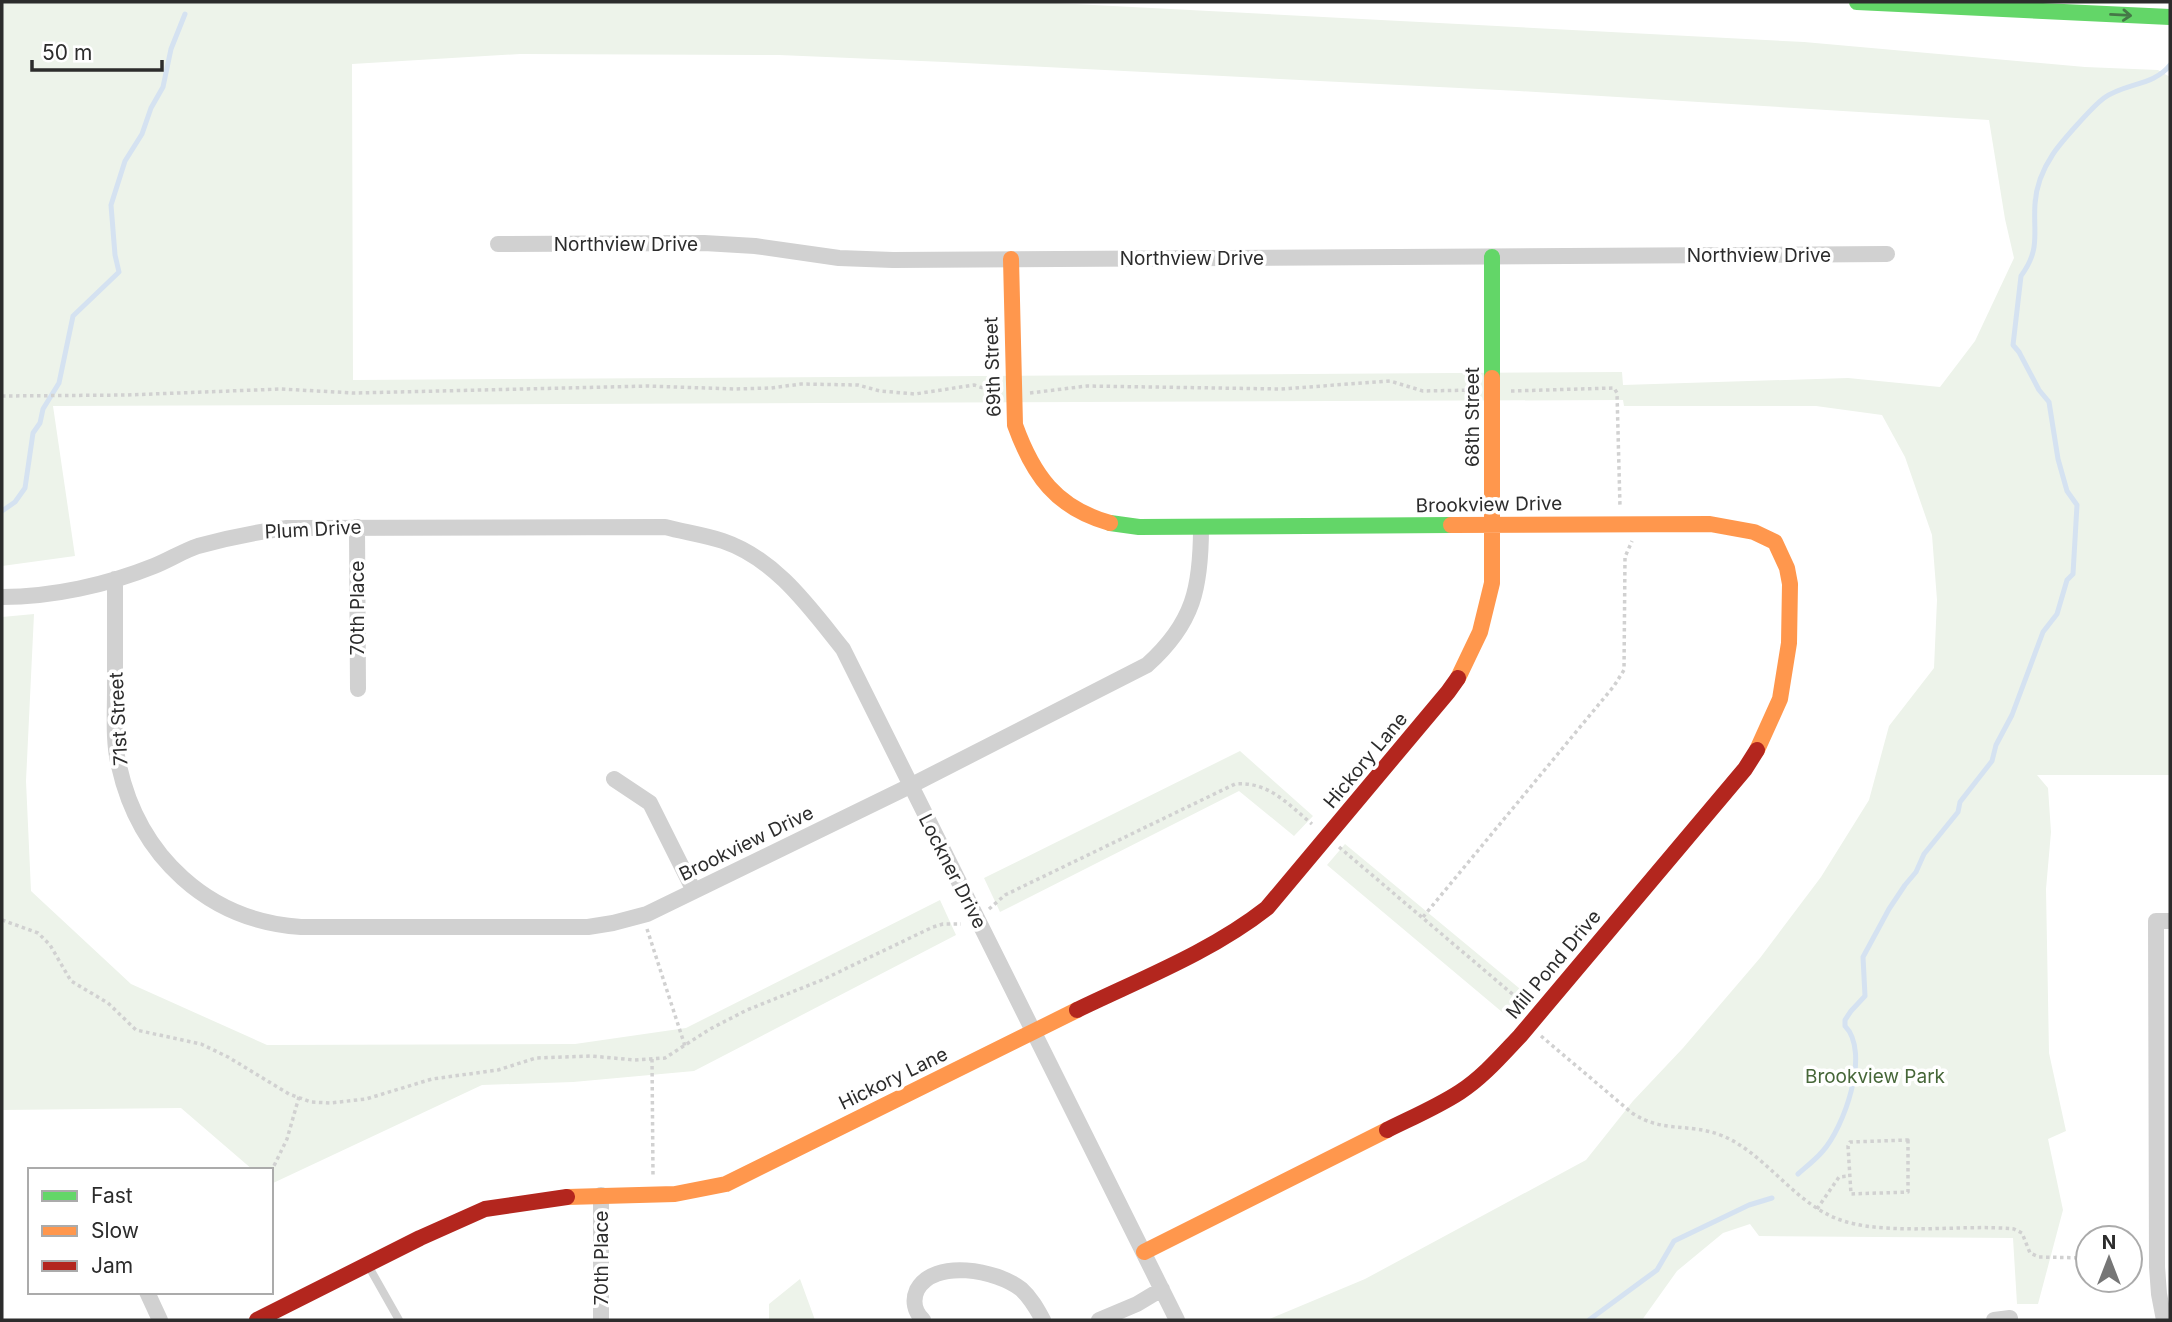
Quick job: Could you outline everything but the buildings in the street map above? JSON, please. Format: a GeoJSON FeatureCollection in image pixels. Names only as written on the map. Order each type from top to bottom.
{"type":"FeatureCollection","features":[{"type":"Feature","properties":{"kind":"main road"},"geometry":{"type":"LineString","coordinates":[[1857,2],[2170,17]]}},
{"type":"Feature","properties":{"kind":"main road","name":"68th Street"},"geometry":{"type":"LineString","coordinates":[[1448,692],[1478,643],[1492,589],[1492,257]]}},
{"type":"Feature","properties":{"kind":"main road","name":"69th Street"},"geometry":{"type":"LineString","coordinates":[[1011,260],[1012,395],[1021,448],[1046,486],[1064,503],[1084,515],[1106,523],[1139,527]]}},
{"type":"Feature","properties":{"kind":"main road","name":"Brookview Drive"},"geometry":{"type":"LineString","coordinates":[[1139,527],[1710,524],[1754,532],[1775,542]]}},
{"type":"Feature","properties":{"kind":"main road","name":"Mill Pond Drive"},"geometry":{"type":"LineString","coordinates":[[1144,1252],[1472,1086],[1520,1036],[1745,769],[1766,737],[1784,694],[1790,642],[1791,594],[1788,571],[1775,542]]}},
{"type":"Feature","properties":{"kind":"main road","name":"Hickory Lane"},"geometry":{"type":"LineString","coordinates":[[257,1320],[485,1209],[580,1195],[675,1194],[726,1185],[1245,925],[1267,908],[1285,888],[1448,692]]}},
{"type":"Feature","properties":{"kind":"street","name":"Northview Drive"},"geometry":{"type":"LineString","coordinates":[[498,244],[704,243],[755,246],[839,258],[893,260],[1887,254]]}},
{"type":"Feature","properties":{"kind":"street","name":"70th Place"},"geometry":{"type":"LineString","coordinates":[[357,527],[358,689]]}},
{"type":"Feature","properties":{"kind":"street","name":"Plum Drive"},"geometry":{"type":"LineString","coordinates":[[2,597],[62,591],[115,579],[195,547],[249,533],[287,528],[634,527]]}},
{"type":"Feature","properties":{"kind":"street","name":"Lockner Drive"},"geometry":{"type":"LineString","coordinates":[[634,527],[665,527],[725,542],[757,558],[801,597],[843,649],[1177,1320]]}},
{"type":"Feature","properties":{"kind":"street","name":"Brookview Drive"},"geometry":{"type":"LineString","coordinates":[[187,882],[214,903],[246,918],[279,925],[588,927],[642,915],[910,786],[1147,665],[1164,650],[1189,613],[1197,590],[1201,565],[1201,527]]}},
{"type":"Feature","properties":{"kind":"street","name":"71st Street"},"geometry":{"type":"LineString","coordinates":[[115,579],[115,723],[118,764],[130,805],[150,842],[187,882]]}},
{"type":"Feature","properties":{"kind":"street"},"geometry":{"type":"LineString","coordinates":[[614,779],[650,803],[694,891]]}},
{"type":"Feature","properties":{"kind":"street"},"geometry":{"type":"LineString","coordinates":[[2163,921],[2157,1267],[2164,1320]]}},
{"type":"Feature","properties":{"kind":"street","name":"70th Place"},"geometry":{"type":"LineString","coordinates":[[601,1195],[601,1320]]}},
{"type":"Feature","properties":{"kind":"street"},"geometry":{"type":"LineString","coordinates":[[923,1320],[914,1305],[914,1296],[923,1280],[938,1273],[957,1270],[982,1271],[1008,1280],[1033,1301],[1043,1320]]}},
{"type":"Feature","properties":{"kind":"street"},"geometry":{"type":"LineString","coordinates":[[1099,1320],[1137,1304],[1161,1289]]}},
{"type":"Feature","properties":{"kind":"street"},"geometry":{"type":"LineString","coordinates":[[148,1294],[159,1320]]}},
{"type":"Feature","properties":{"kind":"lane"},"geometry":{"type":"LineString","coordinates":[[368,1264],[399,1320]]}},
{"type":"Feature","properties":{"kind":"path"},"geometry":{"type":"LineString","coordinates":[[2,396],[281,389],[391,393],[648,386],[771,388],[802,384],[858,385],[880,391],[915,394],[974,385],[999,394],[1012,395],[1087,386],[1246,390],[1390,381],[1423,391],[1614,388],[1617,393],[1619,505],[1620,512],[1634,531],[1625,557],[1624,670],[1423,917]]}},
{"type":"Feature","properties":{"kind":"path"},"geometry":{"type":"LineString","coordinates":[[2,920],[38,933],[54,952],[71,981],[108,1003],[136,1030],[201,1044],[228,1056],[289,1094],[311,1101],[348,1103],[432,1079],[498,1070],[536,1058],[665,1058],[710,1029],[747,1010],[822,981],[943,924],[961,924],[976,919],[1005,895],[1235,784],[1255,784],[1272,791],[1423,917],[1528,1008],[1535,1031],[1647,1123],[1661,1127],[1697,1128],[1726,1137],[1817,1209],[1842,1221],[1888,1227],[2014,1229],[2022,1234],[2030,1253],[2039,1257],[2074,1258]]}},
{"type":"Feature","properties":{"kind":"path"},"geometry":{"type":"LineString","coordinates":[[642,915],[685,1046]]}},
{"type":"Feature","properties":{"kind":"path"},"geometry":{"type":"LineString","coordinates":[[652,1059],[653,1195]]}},
{"type":"Feature","properties":{"kind":"path"},"geometry":{"type":"LineString","coordinates":[[273,1168],[287,1139],[299,1097]]}},
{"type":"Feature","properties":{"kind":"path"},"geometry":{"type":"LineString","coordinates":[[1908,1140],[1909,1192],[1851,1194],[1849,1176],[1850,1142],[1908,1140]]}},
{"type":"Feature","properties":{"kind":"path"},"geometry":{"type":"LineString","coordinates":[[1817,1209],[1839,1177],[1849,1176]]}},
{"type":"Feature","properties":{"kind":"green space","name":"Brookview Park"},"geometry":{"type":"Polygon","coordinates":[[[2,2],[1036,2],[1804,42],[2085,67],[2158,70],[2170,77],[2170,775],[2037,775],[2048,788],[2051,832],[2046,889],[2049,1053],[2066,1131],[2048,1139],[2063,1210],[2038,1304],[2017,1304],[2013,1238],[1759,1236],[1750,1224],[1723,1233],[1677,1271],[1642,1320],[1267,1320],[1365,1279],[1586,1160],[1633,1101],[1683,1048],[1760,958],[1821,877],[1869,800],[1889,726],[1934,668],[1937,600],[1932,535],[1905,457],[1882,415],[1816,406],[1624,406],[1623,400],[53,406],[75,556],[2,566],[2,2]],[[520,54],[352,64],[353,380],[1622,372],[1623,385],[1848,378],[1940,387],[1975,341],[2014,258],[1989,120],[1519,91],[779,55],[520,54]]]}},
{"type":"Feature","properties":{"kind":"green space"},"geometry":{"type":"Polygon","coordinates":[[[34,614],[26,781],[31,891],[131,984],[267,1045],[575,1044],[686,1028],[940,900],[956,935],[694,1071],[573,1082],[482,1085],[273,1183],[273,1168],[251,1168],[181,1108],[2,1110],[2,617],[34,614]]]}},
{"type":"Feature","properties":{"kind":"green space"},"geometry":{"type":"Polygon","coordinates":[[[1240,751],[1313,816],[1294,836],[1239,791],[1000,912],[984,878],[1240,751]]]}},
{"type":"Feature","properties":{"kind":"green space"},"geometry":{"type":"Polygon","coordinates":[[[1345,844],[1525,993],[1508,1017],[1327,865],[1345,844]]]}},
{"type":"Feature","properties":{"kind":"green space"},"geometry":{"type":"Polygon","coordinates":[[[800,1279],[815,1320],[769,1320],[769,1304],[800,1279]]]}},
{"type":"Feature","properties":{"kind":"waterway"},"geometry":{"type":"LineString","coordinates":[[2,511],[15,502],[25,488],[33,433],[40,423],[43,409],[59,383],[73,316],[119,272],[111,205],[125,161],[142,134],[151,108],[163,87],[171,49],[185,14]]}},
{"type":"Feature","properties":{"kind":"waterway"},"geometry":{"type":"LineString","coordinates":[[1798,1174],[1830,1141],[1839,1126],[1852,1090],[1855,1053],[1845,1020],[1865,996],[1863,957],[1889,909],[1916,872],[1924,854],[1958,812],[1960,802],[1992,761],[1996,745],[2012,715],[2043,632],[2057,614],[2067,580],[2073,574],[2077,505],[2067,491],[2058,459],[2049,402],[2013,345],[2021,276],[2034,249],[2036,197],[2041,178],[2057,148],[2099,102],[2120,89],[2156,77],[2170,65]]}},
{"type":"Feature","properties":{"kind":"waterway"},"geometry":{"type":"LineString","coordinates":[[1589,1320],[1657,1270],[1674,1241],[1749,1205],[1772,1198]]}},
{"type":"Feature","properties":{"kind":"traffic: fast"},"geometry":{"type":"LineString","coordinates":[[1857,2],[2170,17]]}},
{"type":"Feature","properties":{"kind":"traffic: fast"},"geometry":{"type":"LineString","coordinates":[[1492,257],[1492,378]]}},
{"type":"Feature","properties":{"kind":"traffic: fast"},"geometry":{"type":"LineString","coordinates":[[1110,523],[1139,527],[1451,525]]}},
{"type":"Feature","properties":{"kind":"traffic: slow"},"geometry":{"type":"LineString","coordinates":[[1011,259],[1015,425],[1030,459],[1049,487],[1075,508],[1110,523]]}},
{"type":"Feature","properties":{"kind":"traffic: slow"},"geometry":{"type":"LineString","coordinates":[[1458,678],[1480,632],[1492,583],[1492,378]]}},
{"type":"Feature","properties":{"kind":"traffic: slow"},"geometry":{"type":"LineString","coordinates":[[1451,525],[1710,524],[1754,532],[1775,542],[1787,568],[1790,584],[1789,643],[1780,699],[1757,750]]}},
{"type":"Feature","properties":{"kind":"traffic: slow"},"geometry":{"type":"LineString","coordinates":[[567,1197],[675,1194],[726,1184],[1077,1010]]}},
{"type":"Feature","properties":{"kind":"traffic: slow"},"geometry":{"type":"LineString","coordinates":[[1144,1252],[1387,1130]]}},
{"type":"Feature","properties":{"kind":"traffic: jam"},"geometry":{"type":"LineString","coordinates":[[1077,1010],[1199,951],[1267,908],[1458,678]]}},
{"type":"Feature","properties":{"kind":"traffic: jam"},"geometry":{"type":"LineString","coordinates":[[1387,1130],[1460,1092],[1499,1059],[1745,769],[1757,750]]}},
{"type":"Feature","properties":{"kind":"traffic: jam"},"geometry":{"type":"LineString","coordinates":[[257,1320],[420,1238],[485,1209],[567,1197]]}}]}
